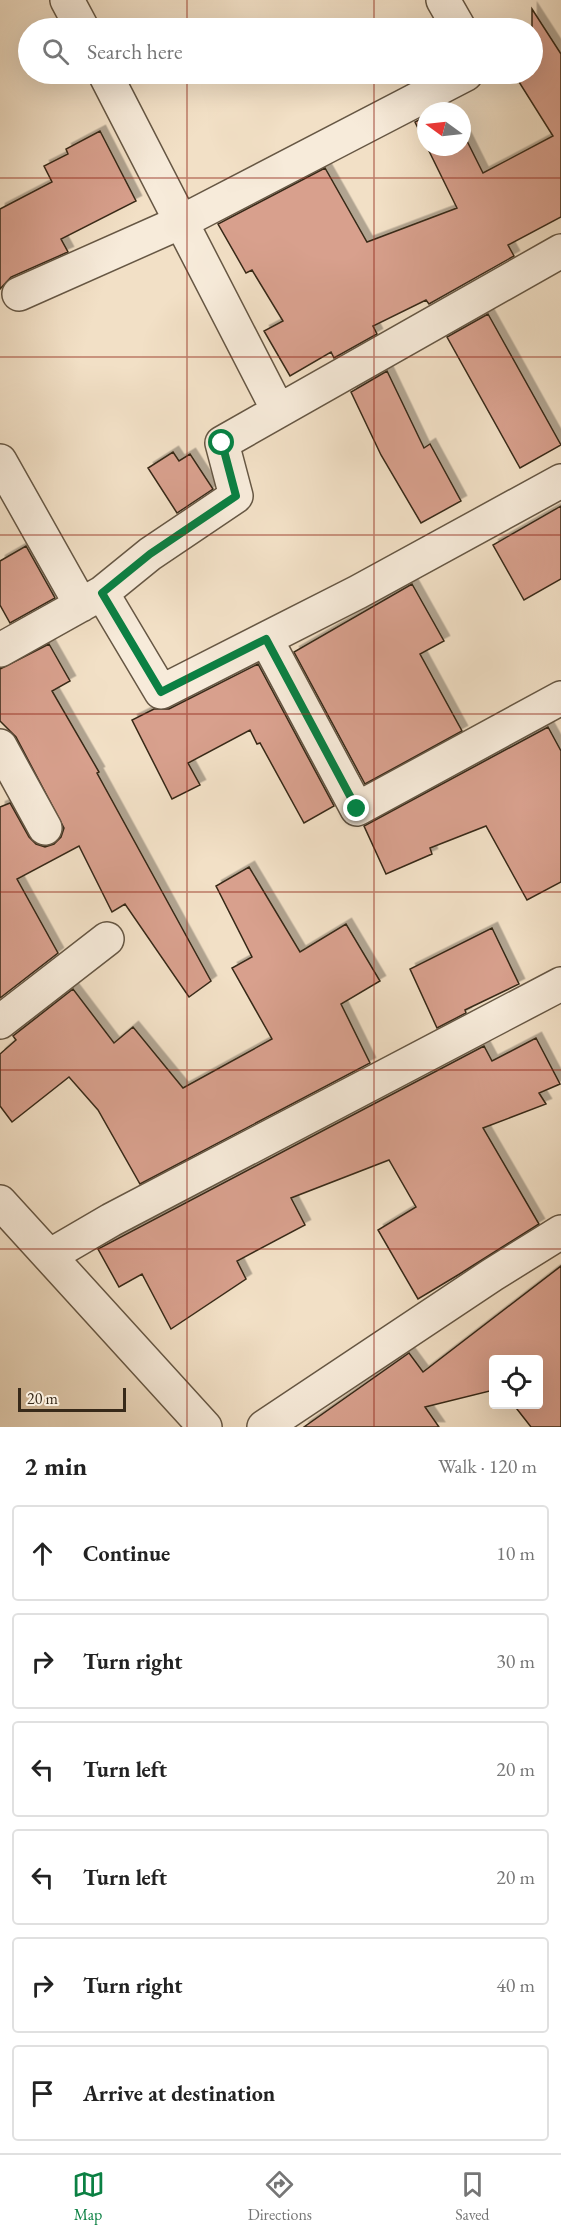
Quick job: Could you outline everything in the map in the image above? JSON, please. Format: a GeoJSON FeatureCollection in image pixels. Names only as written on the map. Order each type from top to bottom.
{"type":"FeatureCollection","features":[{"type":"Feature","properties":{"kind":"street"},"geometry":{"type":"LineString","coordinates":[[67,0],[77,18]]}},
{"type":"Feature","properties":{"kind":"street"},"geometry":{"type":"LineString","coordinates":[[443,0],[453,18]]}},
{"type":"Feature","properties":{"kind":"street"},"geometry":{"type":"LineString","coordinates":[[110,84],[278,410]]}},
{"type":"Feature","properties":{"kind":"street"},"geometry":{"type":"LineString","coordinates":[[19,294],[182,222],[447,84]]}},
{"type":"Feature","properties":{"kind":"street"},"geometry":{"type":"LineString","coordinates":[[0,650],[92,599],[150,554],[236,496],[222,443],[561,251]]}},
{"type":"Feature","properties":{"kind":"street"},"geometry":{"type":"LineString","coordinates":[[0,461],[92,599],[161,692],[266,639],[561,481]]}},
{"type":"Feature","properties":{"kind":"street"},"geometry":{"type":"LineString","coordinates":[[266,639],[357,809],[561,698]]}},
{"type":"Feature","properties":{"kind":"street"},"geometry":{"type":"LineString","coordinates":[[0,746],[45,828]]}},
{"type":"Feature","properties":{"kind":"street"},"geometry":{"type":"LineString","coordinates":[[0,1022],[107,939]]}},
{"type":"Feature","properties":{"kind":"street"},"geometry":{"type":"LineString","coordinates":[[51,1255],[111,1220],[561,984]]}},
{"type":"Feature","properties":{"kind":"street"},"geometry":{"type":"LineString","coordinates":[[0,1202],[51,1255],[206,1427]]}},
{"type":"Feature","properties":{"kind":"street"},"geometry":{"type":"LineString","coordinates":[[264,1427],[492,1275],[561,1232]]}},
{"type":"Feature","properties":{"kind":"building"},"geometry":{"type":"Polygon","coordinates":[[[532,9],[538,18],[532,18],[532,9]]]}},
{"type":"Feature","properties":{"kind":"building"},"geometry":{"type":"Polygon","coordinates":[[[543,26],[561,54],[561,217],[508,245],[514,256],[429,304],[426,300],[373,326],[377,334],[334,358],[331,352],[290,376],[264,331],[283,321],[252,270],[246,273],[218,224],[325,168],[367,242],[457,208],[431,156],[471,156],[471,149],[483,173],[553,136],[520,84],[543,84],[543,26]]]}},
{"type":"Feature","properties":{"kind":"building"},"geometry":{"type":"Polygon","coordinates":[[[100,131],[136,201],[61,239],[68,252],[11,277],[0,289],[0,209],[52,182],[44,166],[68,154],[66,149],[100,131]]]}},
{"type":"Feature","properties":{"kind":"building"},"geometry":{"type":"Polygon","coordinates":[[[488,314],[561,445],[520,468],[447,337],[488,314]]]}},
{"type":"Feature","properties":{"kind":"building"},"geometry":{"type":"Polygon","coordinates":[[[387,371],[424,448],[430,444],[461,501],[421,523],[381,455],[351,392],[387,371]]]}},
{"type":"Feature","properties":{"kind":"building"},"geometry":{"type":"Polygon","coordinates":[[[173,452],[179,461],[190,454],[213,489],[177,513],[148,468],[173,452]]]}},
{"type":"Feature","properties":{"kind":"building"},"geometry":{"type":"Polygon","coordinates":[[[561,506],[561,579],[524,600],[493,545],[561,506]]]}},
{"type":"Feature","properties":{"kind":"building"},"geometry":{"type":"Polygon","coordinates":[[[26,546],[55,598],[10,623],[0,605],[0,561],[26,546]]]}},
{"type":"Feature","properties":{"kind":"building"},"geometry":{"type":"Polygon","coordinates":[[[412,584],[444,641],[420,654],[462,731],[365,784],[294,652],[412,584]]]}},
{"type":"Feature","properties":{"kind":"building"},"geometry":{"type":"Polygon","coordinates":[[[49,644],[70,681],[52,691],[99,772],[97,773],[211,981],[189,997],[125,904],[112,912],[79,846],[17,879],[58,953],[0,998],[0,807],[10,803],[29,837],[36,844],[45,847],[54,844],[61,837],[64,828],[16,737],[0,721],[0,669],[49,644]]]}},
{"type":"Feature","properties":{"kind":"building"},"geometry":{"type":"Polygon","coordinates":[[[258,664],[334,806],[304,823],[260,743],[257,744],[250,730],[188,763],[200,785],[172,799],[132,720],[154,709],[169,709],[258,664]]]}},
{"type":"Feature","properties":{"kind":"building"},"geometry":{"type":"Polygon","coordinates":[[[548,727],[561,751],[561,882],[527,900],[486,826],[430,848],[432,854],[386,874],[364,826],[548,727]]]}},
{"type":"Feature","properties":{"kind":"building"},"geometry":{"type":"Polygon","coordinates":[[[249,867],[300,952],[346,924],[380,981],[341,1004],[370,1063],[140,1184],[98,1110],[69,1077],[12,1122],[0,1106],[0,1054],[16,1040],[13,1036],[73,989],[114,1043],[133,1027],[183,1088],[272,1039],[232,968],[252,957],[216,886],[249,867]]]}},
{"type":"Feature","properties":{"kind":"building"},"geometry":{"type":"Polygon","coordinates":[[[492,928],[519,984],[465,1010],[466,1013],[437,1028],[410,969],[492,928]]]}},
{"type":"Feature","properties":{"kind":"building"},"geometry":{"type":"Polygon","coordinates":[[[536,1038],[560,1084],[539,1093],[546,1104],[483,1128],[539,1224],[418,1299],[378,1230],[416,1207],[389,1160],[291,1198],[305,1225],[237,1261],[246,1279],[171,1329],[142,1274],[119,1287],[98,1249],[484,1046],[492,1061],[536,1038]]]}},
{"type":"Feature","properties":{"kind":"building"},"geometry":{"type":"Polygon","coordinates":[[[561,1266],[561,1427],[531,1427],[517,1409],[543,1409],[543,1355],[489,1355],[489,1391],[425,1407],[439,1427],[304,1427],[409,1353],[423,1372],[561,1266]]]}},
{"type":"Feature","properties":{"kind":"route"},"geometry":{"type":"LineString","coordinates":[[222,443],[236,496],[150,554],[102,593],[161,692],[266,639],[357,809]]}}]}
